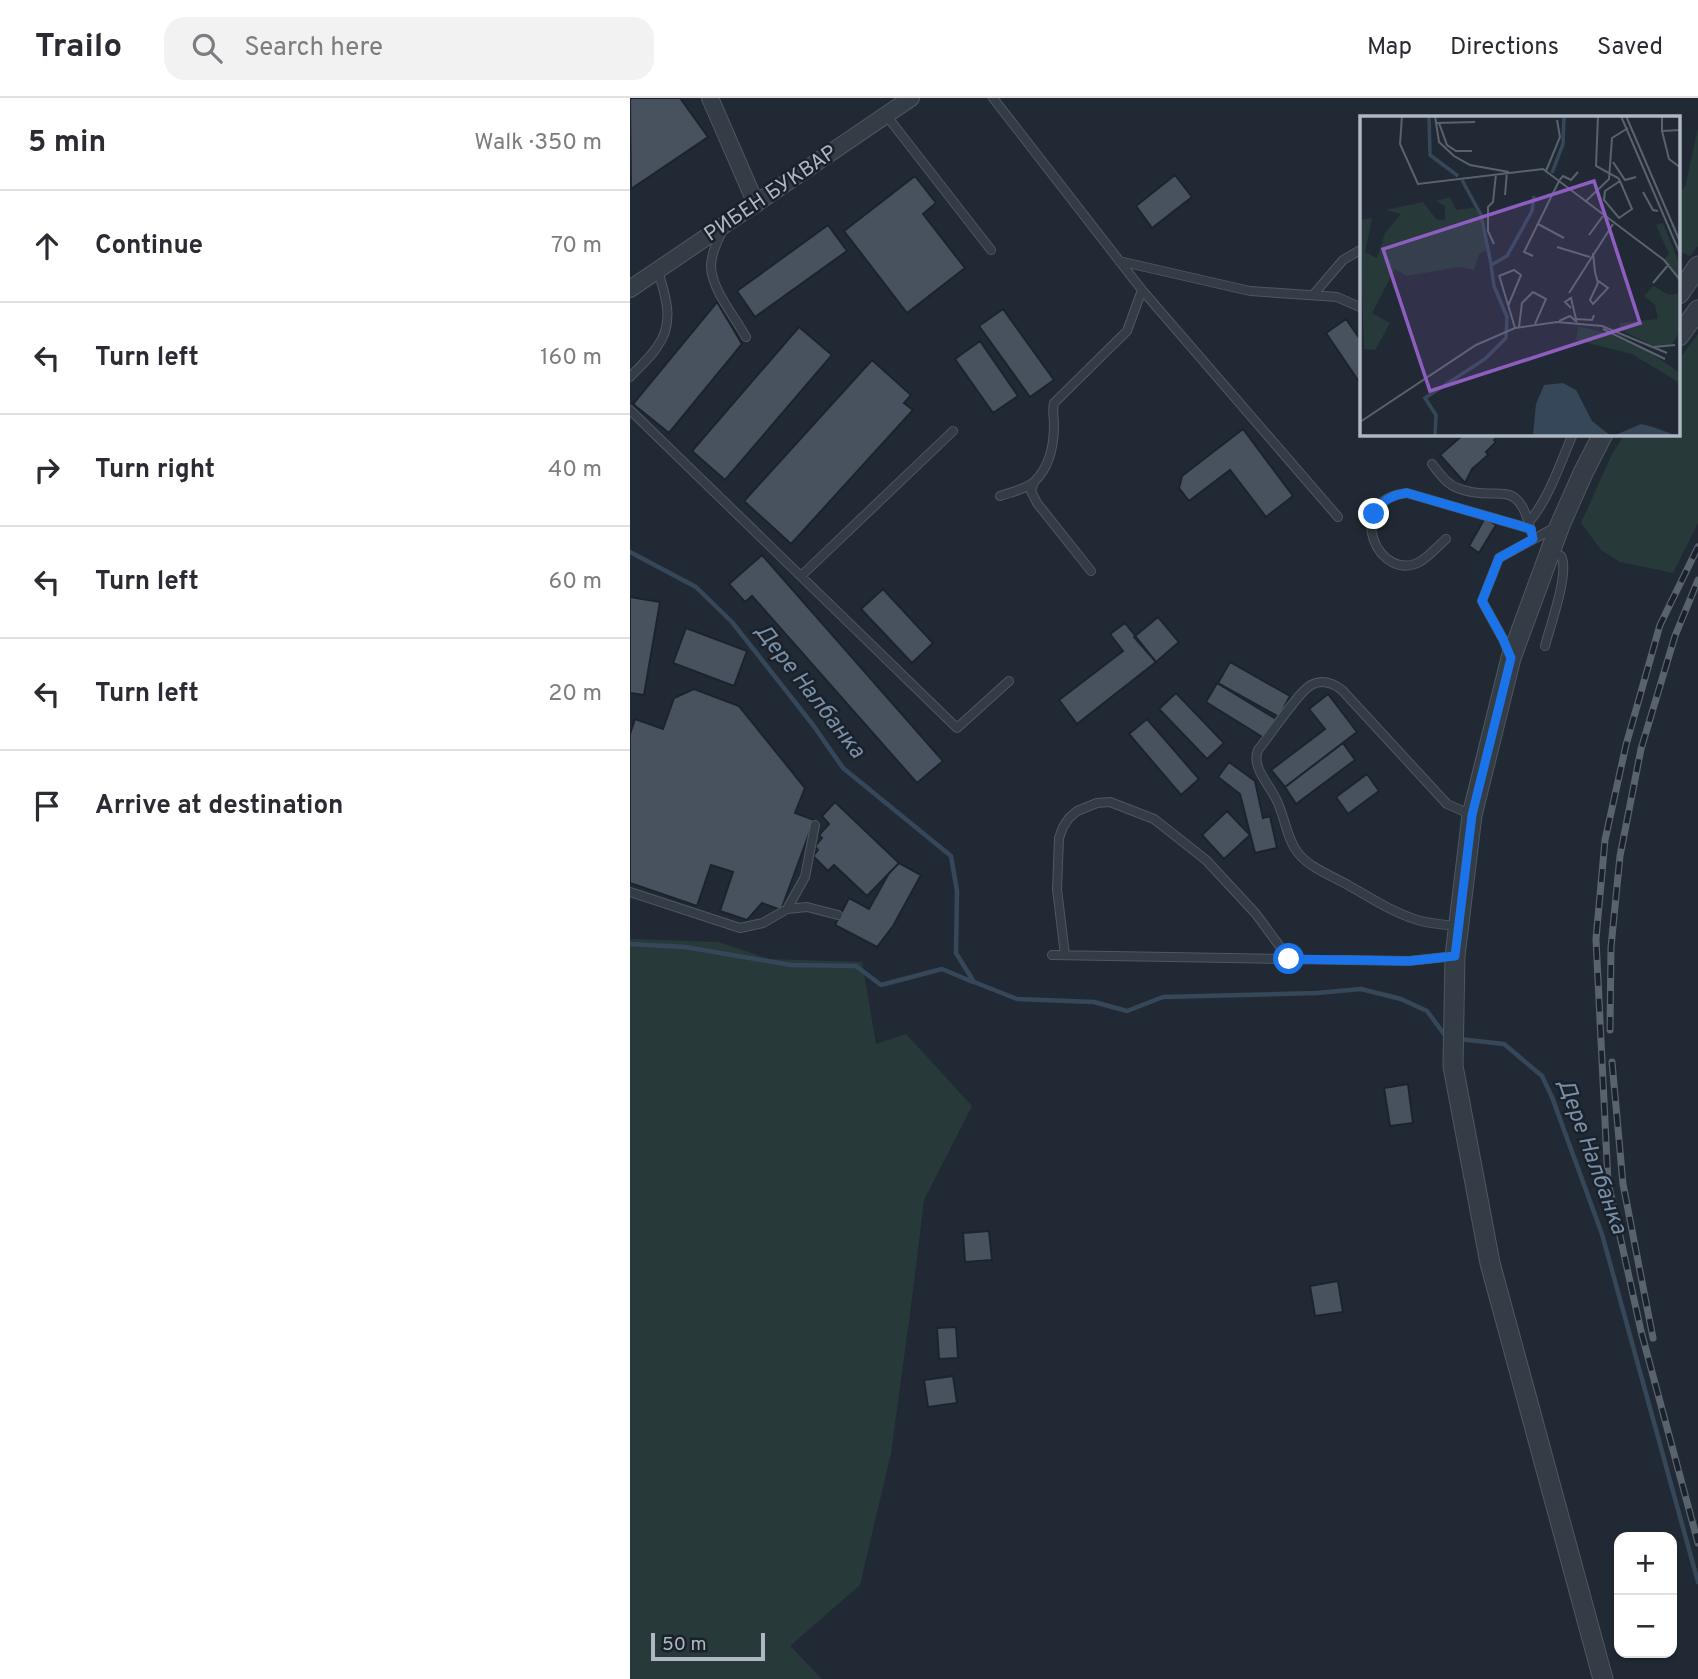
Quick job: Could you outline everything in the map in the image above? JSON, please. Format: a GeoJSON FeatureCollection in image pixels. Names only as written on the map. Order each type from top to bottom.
{"type":"FeatureCollection","features":[{"type":"Feature","properties":{"kind":"street"},"geometry":{"type":"LineString","coordinates":[[710,98],[756,204]]}},
{"type":"Feature","properties":{"kind":"street","name":"РИБЕН БУКВАР"},"geometry":{"type":"LineString","coordinates":[[630,289],[911,98]]}},
{"type":"Feature","properties":{"kind":"street"},"geometry":{"type":"LineString","coordinates":[[1680,293],[1698,266]]}},
{"type":"Feature","properties":{"kind":"street"},"geometry":{"type":"LineString","coordinates":[[1680,335],[1698,310]]}},
{"type":"Feature","properties":{"kind":"street"},"geometry":{"type":"LineString","coordinates":[[1602,436],[1560,525],[1511,658],[1472,815],[1455,956],[1453,1066],[1490,1263],[1603,1679]]}},
{"type":"Feature","properties":{"kind":"lane"},"geometry":{"type":"LineString","coordinates":[[993,98],[1142,290],[1338,517]]}},
{"type":"Feature","properties":{"kind":"lane"},"geometry":{"type":"LineString","coordinates":[[886,115],[990,250]]}},
{"type":"Feature","properties":{"kind":"lane"},"geometry":{"type":"LineString","coordinates":[[725,225],[711,265],[714,283],[747,337]]}},
{"type":"Feature","properties":{"kind":"lane"},"geometry":{"type":"LineString","coordinates":[[1313,295],[1343,260],[1360,250]]}},
{"type":"Feature","properties":{"kind":"lane"},"geometry":{"type":"LineString","coordinates":[[1119,261],[1250,291],[1337,298],[1360,307]]}},
{"type":"Feature","properties":{"kind":"lane"},"geometry":{"type":"LineString","coordinates":[[630,377],[657,347],[666,331],[667,301],[658,271]]}},
{"type":"Feature","properties":{"kind":"lane"},"geometry":{"type":"LineString","coordinates":[[1091,571],[1037,503],[1031,491],[1052,449],[1054,403],[1127,331],[1142,290]]}},
{"type":"Feature","properties":{"kind":"lane"},"geometry":{"type":"LineString","coordinates":[[630,410],[957,728],[1009,681]]}},
{"type":"Feature","properties":{"kind":"lane"},"geometry":{"type":"LineString","coordinates":[[801,576],[953,431]]}},
{"type":"Feature","properties":{"kind":"lane"},"geometry":{"type":"LineString","coordinates":[[1530,525],[1572,436]]}},
{"type":"Feature","properties":{"kind":"lane"},"geometry":{"type":"LineString","coordinates":[[1432,464],[1447,482],[1461,490],[1511,496],[1519,500],[1533,539]]}},
{"type":"Feature","properties":{"kind":"lane"},"geometry":{"type":"LineString","coordinates":[[1000,496],[1034,482]]}},
{"type":"Feature","properties":{"kind":"lane"},"geometry":{"type":"LineString","coordinates":[[1446,539],[1421,561],[1405,564],[1392,561],[1383,556],[1373,539],[1371,526],[1374,514],[1388,498],[1407,493],[1530,525]]}},
{"type":"Feature","properties":{"kind":"lane"},"geometry":{"type":"LineString","coordinates":[[1511,658],[1482,601],[1499,558],[1560,525]]}},
{"type":"Feature","properties":{"kind":"lane"},"geometry":{"type":"LineString","coordinates":[[1545,646],[1562,583],[1564,563],[1561,556],[1551,552]]}},
{"type":"Feature","properties":{"kind":"lane"},"geometry":{"type":"LineString","coordinates":[[1459,926],[1421,922],[1400,914],[1313,866],[1299,855],[1291,842],[1276,798],[1256,764],[1255,757],[1308,687],[1321,682],[1329,683],[1342,690],[1447,804],[1472,815]]}},
{"type":"Feature","properties":{"kind":"lane"},"geometry":{"type":"LineString","coordinates":[[1065,955],[1057,889],[1059,838],[1069,818],[1077,811],[1097,803],[1110,803],[1154,819],[1206,860],[1256,914],[1289,959]]}},
{"type":"Feature","properties":{"kind":"lane"},"geometry":{"type":"LineString","coordinates":[[787,909],[805,877],[815,825]]}},
{"type":"Feature","properties":{"kind":"lane"},"geometry":{"type":"LineString","coordinates":[[630,892],[740,928],[763,923],[787,909],[807,907],[838,915]]}},
{"type":"Feature","properties":{"kind":"lane"},"geometry":{"type":"LineString","coordinates":[[1052,955],[1409,961],[1455,956]]}},
{"type":"Feature","properties":{"kind":"green space"},"geometry":{"type":"Polygon","coordinates":[[[1698,127],[1698,246],[1690,256],[1680,251],[1680,193],[1686,184],[1698,127]]]}},
{"type":"Feature","properties":{"kind":"green space"},"geometry":{"type":"Polygon","coordinates":[[[1698,334],[1698,523],[1673,573],[1620,562],[1601,550],[1581,523],[1612,454],[1624,436],[1680,436],[1680,358],[1698,334]]]}},
{"type":"Feature","properties":{"kind":"green space"},"geometry":{"type":"Polygon","coordinates":[[[630,939],[718,942],[769,959],[862,962],[876,1044],[906,1034],[972,1106],[924,1200],[891,1453],[860,1585],[790,1646],[822,1679],[630,1679],[630,939]]]}},
{"type":"Feature","properties":{"kind":"building"},"geometry":{"type":"Polygon","coordinates":[[[630,98],[680,98],[708,137],[631,189],[630,98]]]}},
{"type":"Feature","properties":{"kind":"building"},"geometry":{"type":"Polygon","coordinates":[[[1175,175],[1192,197],[1152,228],[1136,206],[1175,175]]]}},
{"type":"Feature","properties":{"kind":"building"},"geometry":{"type":"Polygon","coordinates":[[[915,176],[936,203],[923,214],[965,268],[907,313],[844,231],[915,176]]]}},
{"type":"Feature","properties":{"kind":"building"},"geometry":{"type":"Polygon","coordinates":[[[828,225],[847,251],[755,317],[737,291],[828,225]]]}},
{"type":"Feature","properties":{"kind":"building"},"geometry":{"type":"Polygon","coordinates":[[[717,302],[742,344],[669,433],[633,404],[717,302]]]}},
{"type":"Feature","properties":{"kind":"building"},"geometry":{"type":"Polygon","coordinates":[[[1003,309],[1054,380],[1030,397],[979,326],[1003,309]]]}},
{"type":"Feature","properties":{"kind":"building"},"geometry":{"type":"Polygon","coordinates":[[[1346,319],[1360,339],[1360,383],[1326,333],[1346,319]]]}},
{"type":"Feature","properties":{"kind":"building"},"geometry":{"type":"Polygon","coordinates":[[[799,327],[832,355],[725,480],[692,451],[799,327]]]}},
{"type":"Feature","properties":{"kind":"building"},"geometry":{"type":"Polygon","coordinates":[[[980,341],[1018,396],[993,413],[955,359],[980,341]]]}},
{"type":"Feature","properties":{"kind":"building"},"geometry":{"type":"Polygon","coordinates":[[[872,360],[911,395],[904,403],[913,410],[791,544],[744,501],[872,360]]]}},
{"type":"Feature","properties":{"kind":"building"},"geometry":{"type":"Polygon","coordinates":[[[1243,429],[1293,496],[1266,517],[1230,470],[1189,501],[1179,488],[1182,476],[1243,429]]]}},
{"type":"Feature","properties":{"kind":"building"},"geometry":{"type":"Polygon","coordinates":[[[1462,436],[1499,436],[1486,452],[1488,455],[1472,469],[1465,483],[1440,455],[1462,436]]]}},
{"type":"Feature","properties":{"kind":"building"},"geometry":{"type":"Polygon","coordinates":[[[1485,518],[1496,525],[1479,553],[1469,546],[1485,518]]]}},
{"type":"Feature","properties":{"kind":"building"},"geometry":{"type":"Polygon","coordinates":[[[762,555],[943,761],[917,783],[752,596],[745,602],[729,584],[762,555]]]}},
{"type":"Feature","properties":{"kind":"building"},"geometry":{"type":"Polygon","coordinates":[[[883,589],[933,643],[912,663],[861,609],[883,589]]]}},
{"type":"Feature","properties":{"kind":"building"},"geometry":{"type":"Polygon","coordinates":[[[630,597],[660,602],[644,695],[630,693],[630,597]]]}},
{"type":"Feature","properties":{"kind":"building"},"geometry":{"type":"Polygon","coordinates":[[[1158,617],[1179,642],[1156,662],[1134,637],[1158,617]]]}},
{"type":"Feature","properties":{"kind":"building"},"geometry":{"type":"Polygon","coordinates":[[[1125,623],[1156,662],[1077,724],[1059,700],[1123,651],[1110,634],[1125,623]]]}},
{"type":"Feature","properties":{"kind":"building"},"geometry":{"type":"Polygon","coordinates":[[[686,628],[747,651],[734,686],[673,663],[686,628]]]}},
{"type":"Feature","properties":{"kind":"building"},"geometry":{"type":"Polygon","coordinates":[[[1230,662],[1290,696],[1279,717],[1218,683],[1230,662]]]}},
{"type":"Feature","properties":{"kind":"building"},"geometry":{"type":"Polygon","coordinates":[[[1217,683],[1276,719],[1264,738],[1206,702],[1217,683]]]}},
{"type":"Feature","properties":{"kind":"building"},"geometry":{"type":"Polygon","coordinates":[[[694,689],[739,706],[805,788],[795,813],[814,820],[781,910],[762,903],[747,920],[720,911],[733,872],[711,865],[697,906],[630,883],[630,734],[635,719],[663,729],[674,698],[694,689]]]}},
{"type":"Feature","properties":{"kind":"building"},"geometry":{"type":"Polygon","coordinates":[[[1176,693],[1224,743],[1207,759],[1159,709],[1176,693]]]}},
{"type":"Feature","properties":{"kind":"building"},"geometry":{"type":"Polygon","coordinates":[[[1328,694],[1357,732],[1285,787],[1271,770],[1325,729],[1309,709],[1328,694]]]}},
{"type":"Feature","properties":{"kind":"building"},"geometry":{"type":"Polygon","coordinates":[[[1147,719],[1199,779],[1181,795],[1129,734],[1147,719]]]}},
{"type":"Feature","properties":{"kind":"building"},"geometry":{"type":"Polygon","coordinates":[[[1343,743],[1355,760],[1296,804],[1285,787],[1343,743]]]}},
{"type":"Feature","properties":{"kind":"building"},"geometry":{"type":"Polygon","coordinates":[[[1229,762],[1255,781],[1263,818],[1270,816],[1277,848],[1255,853],[1240,794],[1218,777],[1229,762]]]}},
{"type":"Feature","properties":{"kind":"building"},"geometry":{"type":"Polygon","coordinates":[[[1367,774],[1379,791],[1348,814],[1336,797],[1367,774]]]}},
{"type":"Feature","properties":{"kind":"building"},"geometry":{"type":"Polygon","coordinates":[[[835,802],[899,863],[867,896],[834,865],[828,871],[813,856],[818,850],[815,846],[822,838],[819,835],[829,824],[822,816],[835,802]]]}},
{"type":"Feature","properties":{"kind":"building"},"geometry":{"type":"Polygon","coordinates":[[[1227,811],[1250,835],[1224,859],[1202,835],[1227,811]]]}},
{"type":"Feature","properties":{"kind":"building"},"geometry":{"type":"Polygon","coordinates":[[[899,863],[921,875],[893,926],[877,947],[835,925],[849,898],[869,909],[889,873],[899,863]]]}},
{"type":"Feature","properties":{"kind":"building"},"geometry":{"type":"Polygon","coordinates":[[[1408,1084],[1413,1123],[1390,1126],[1384,1088],[1408,1084]]]}},
{"type":"Feature","properties":{"kind":"building"},"geometry":{"type":"Polygon","coordinates":[[[989,1231],[992,1260],[965,1262],[963,1233],[989,1231]]]}},
{"type":"Feature","properties":{"kind":"building"},"geometry":{"type":"Polygon","coordinates":[[[1338,1281],[1343,1312],[1315,1316],[1310,1286],[1338,1281]]]}},
{"type":"Feature","properties":{"kind":"building"},"geometry":{"type":"Polygon","coordinates":[[[956,1327],[958,1358],[939,1359],[937,1328],[956,1327]]]}},
{"type":"Feature","properties":{"kind":"building"},"geometry":{"type":"Polygon","coordinates":[[[953,1376],[957,1403],[928,1407],[924,1380],[953,1376]]]}},
{"type":"Feature","properties":{"kind":"waterway","name":"Дере Налбанка"},"geometry":{"type":"LineString","coordinates":[[630,552],[696,587],[732,622],[813,725],[843,768],[951,856],[957,891],[956,953],[974,982],[1017,999],[1094,1002],[1127,1011],[1163,997],[1317,993],[1361,989],[1401,999],[1427,1011],[1447,1038]]}},
{"type":"Feature","properties":{"kind":"waterway"},"geometry":{"type":"LineString","coordinates":[[630,944],[685,947],[791,965],[856,966],[881,985],[942,969],[973,982]]}},
{"type":"Feature","properties":{"kind":"waterway","name":"Дере Налбанка"},"geometry":{"type":"LineString","coordinates":[[1459,1039],[1504,1044],[1542,1076],[1552,1097],[1602,1234],[1698,1582]]}},
{"type":"Feature","properties":{"kind":"railway"},"geometry":{"type":"LineString","coordinates":[[1698,547],[1660,625],[1626,745],[1605,840],[1596,939],[1608,1182],[1641,1331],[1698,1543]]}},
{"type":"Feature","properties":{"kind":"railway"},"geometry":{"type":"LineString","coordinates":[[1610,1030],[1611,947],[1620,856],[1641,749],[1675,636],[1698,580]]}},
{"type":"Feature","properties":{"kind":"railway"},"geometry":{"type":"LineString","coordinates":[[1612,1062],[1623,1184],[1653,1338]]}},
{"type":"Feature","properties":{"kind":"route"},"geometry":{"type":"LineString","coordinates":[[1289,959],[1409,961],[1455,956],[1472,815],[1511,658],[1482,601],[1499,558],[1533,539],[1531,529],[1416,494],[1398,494],[1388,498],[1374,514]]}}]}
